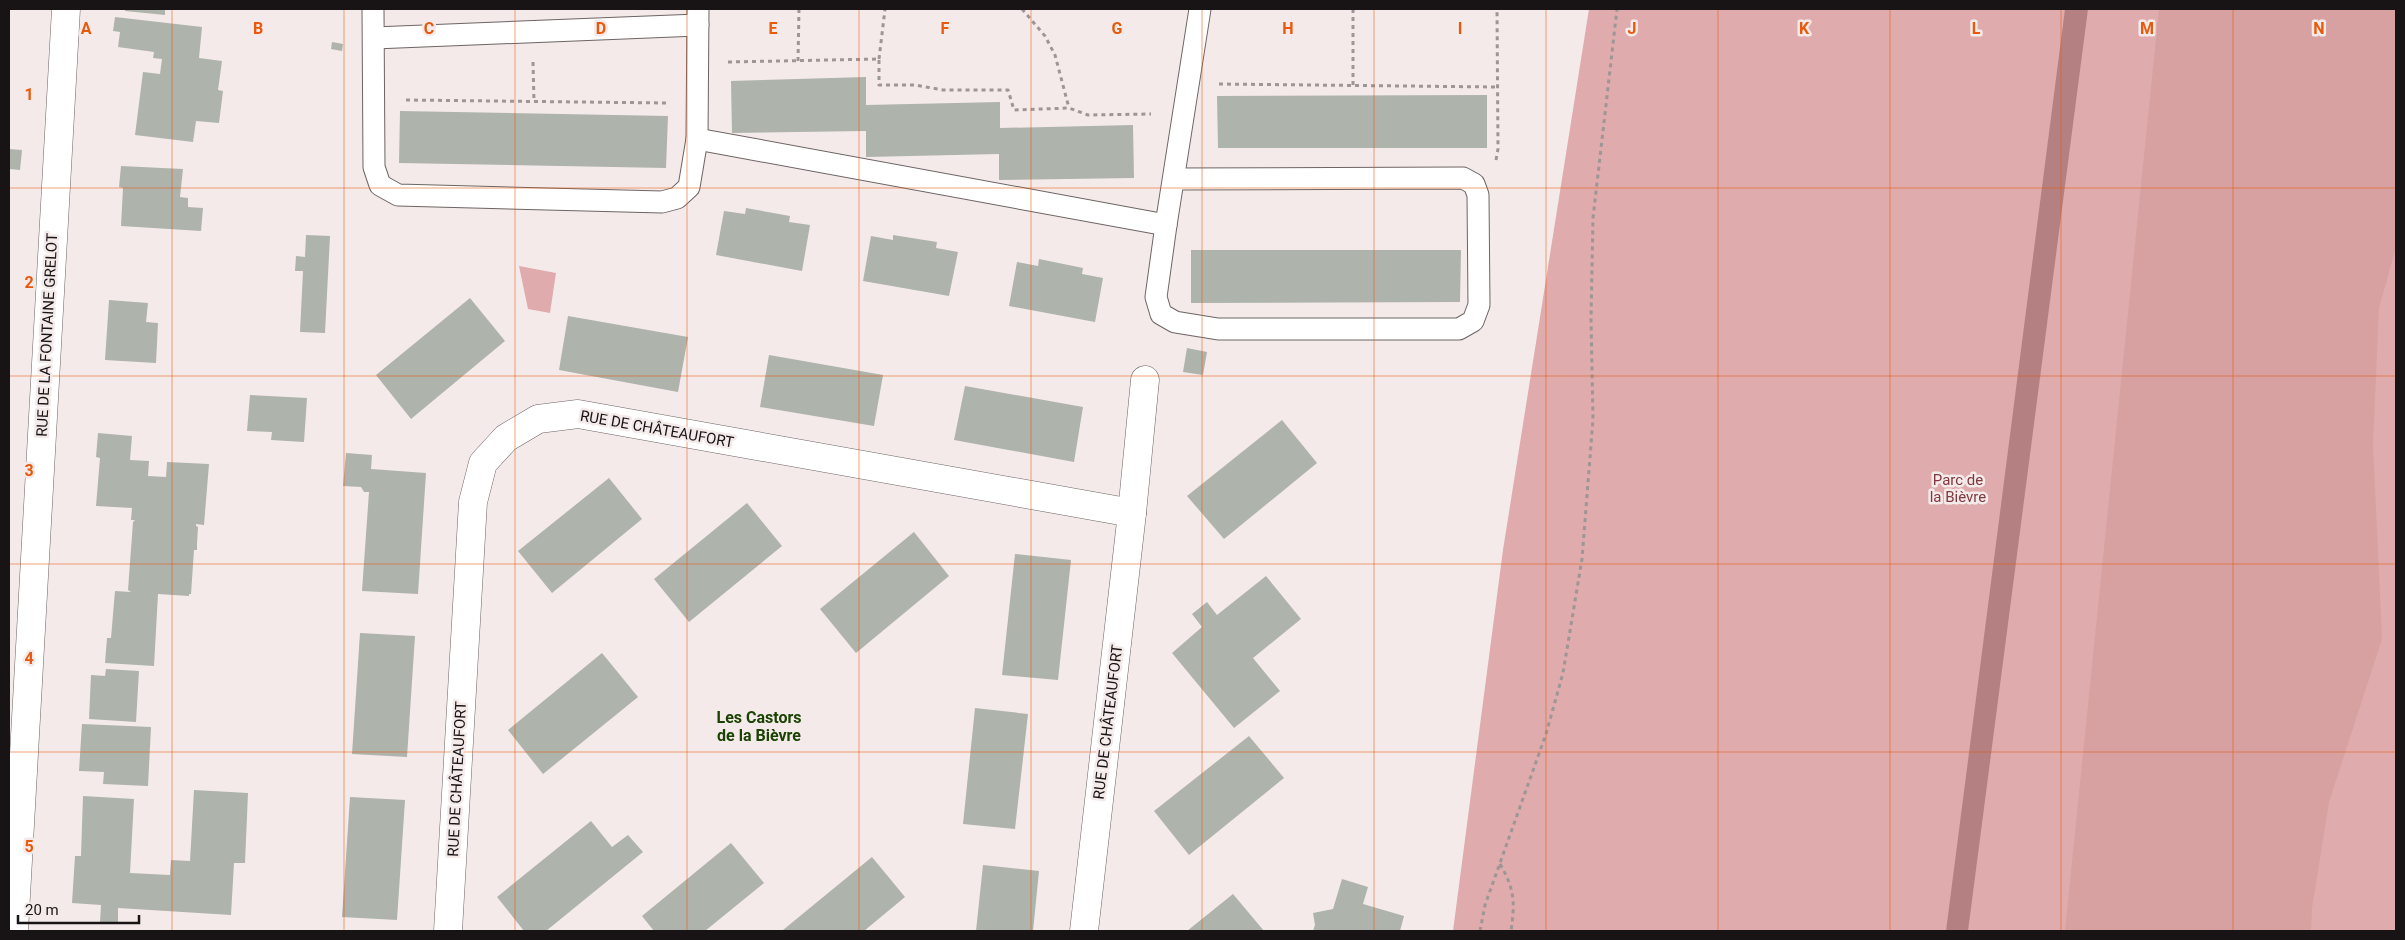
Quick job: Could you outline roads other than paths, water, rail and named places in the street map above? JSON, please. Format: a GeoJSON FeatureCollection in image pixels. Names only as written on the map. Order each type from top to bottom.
{"type":"FeatureCollection","features":[{"type":"Feature","properties":{"kind":"street","name":"RUE DE LA FONTAINE GRELOT"},"geometry":{"type":"LineString","coordinates":[[14,931],[66,9]]}},
{"type":"Feature","properties":{"kind":"street","name":"RUE DE CHÂTEAUFORT"},"geometry":{"type":"LineString","coordinates":[[1084,931],[1132,513],[1145,380]]}},
{"type":"Feature","properties":{"kind":"street","name":"RUE DE CHÂTEAUFORT"},"geometry":{"type":"LineString","coordinates":[[448,931],[473,502],[483,463],[506,438],[538,419],[578,414],[1132,513]]}},
{"type":"Feature","properties":{"kind":"lane"},"geometry":{"type":"LineString","coordinates":[[373,9],[374,167],[380,186],[398,195],[662,202],[678,198],[689,187],[697,139],[698,17],[533,32],[374,38]]}},
{"type":"Feature","properties":{"kind":"lane"},"geometry":{"type":"LineString","coordinates":[[1174,179],[1463,178],[1474,184],[1478,195],[1479,305],[1473,321],[1459,329],[1218,329],[1175,322],[1161,314],[1156,297],[1166,225],[1200,9]]}},
{"type":"Feature","properties":{"kind":"lane"},"geometry":{"type":"LineString","coordinates":[[697,139],[1166,225]]}},
{"type":"Feature","properties":{"kind":"district","name":"Les Castors de la Bièvre"},"geometry":{"type":"Point","coordinates":[759,726]}},
{"type":"Feature","properties":{"kind":"park label","name":"Parc de la Bièvre"},"geometry":{"type":"Point","coordinates":[1958,488]}}]}
